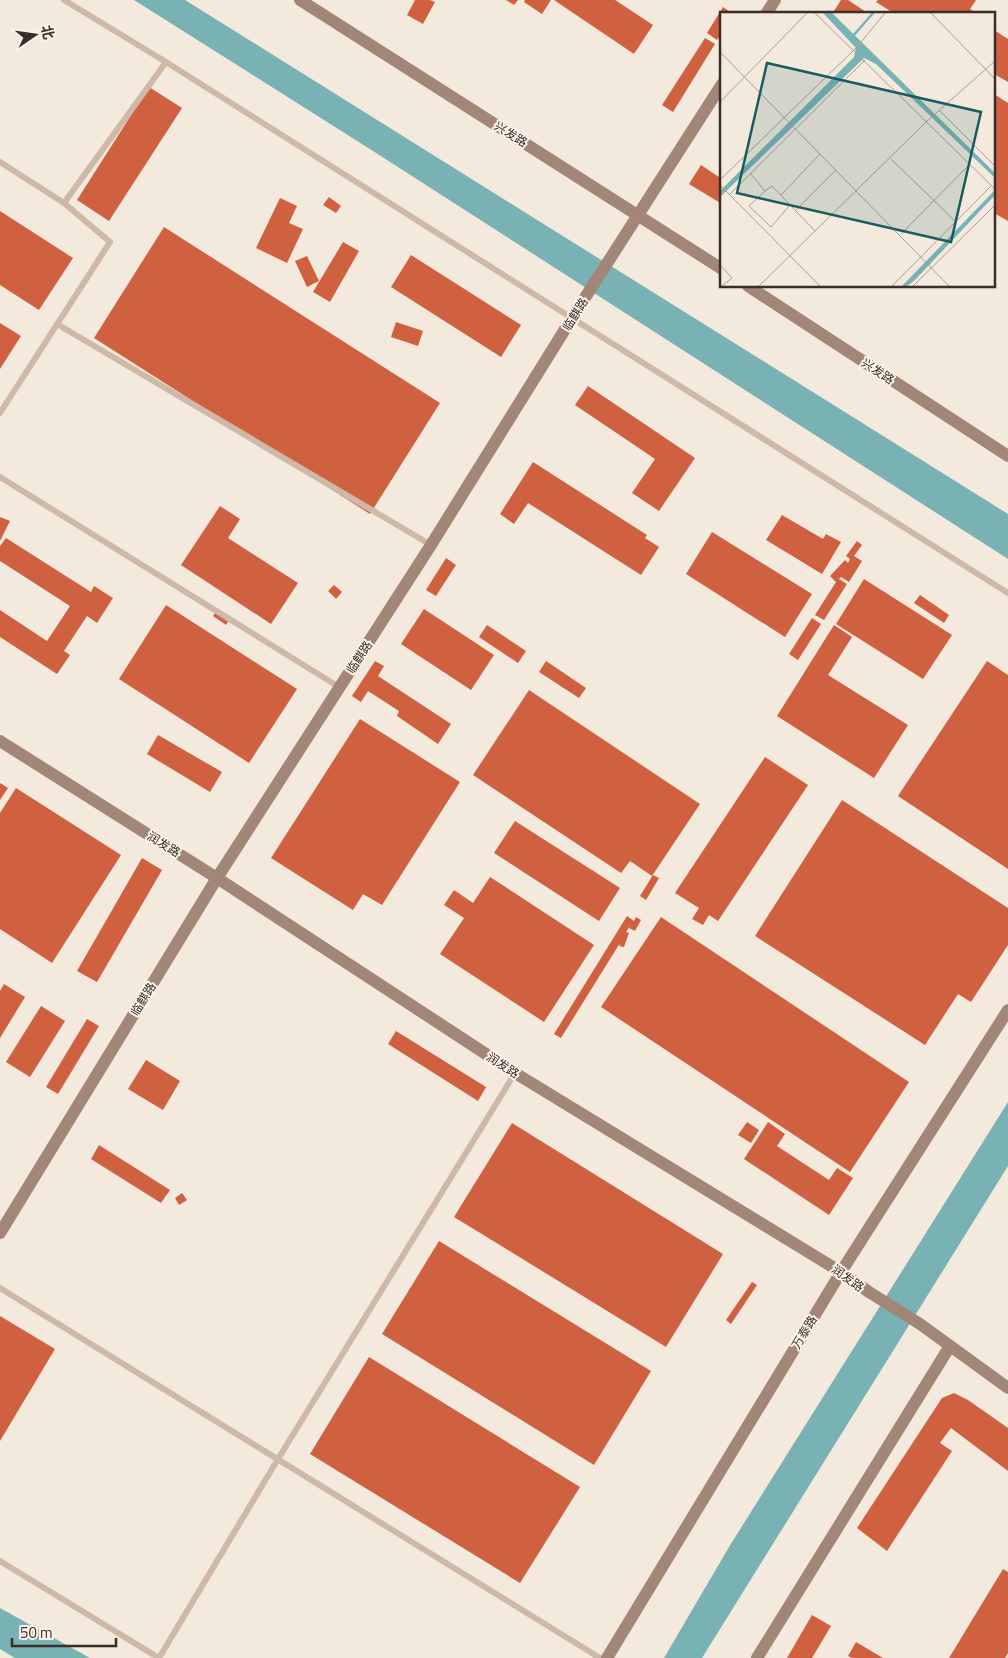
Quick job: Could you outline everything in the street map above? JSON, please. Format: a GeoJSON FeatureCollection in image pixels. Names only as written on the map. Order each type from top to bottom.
{"type":"FeatureCollection","features":[{"type":"Feature","properties":{"kind":"main road","name":"兴发路"},"geometry":{"type":"LineString","coordinates":[[300,0],[720,268]]}},
{"type":"Feature","properties":{"kind":"main road"},"geometry":{"type":"LineString","coordinates":[[767,12],[775,0]]}},
{"type":"Feature","properties":{"kind":"main road","name":"临麒路"},"geometry":{"type":"LineString","coordinates":[[0,1233],[217,878],[431,545],[572,318],[720,87]]}},
{"type":"Feature","properties":{"kind":"main road","name":"兴发路"},"geometry":{"type":"LineString","coordinates":[[751,288],[1008,456]]}},
{"type":"Feature","properties":{"kind":"main road","name":"润发路"},"geometry":{"type":"LineString","coordinates":[[0,741],[217,878],[515,1073],[841,1272],[920,1324],[1008,1388]]}},
{"type":"Feature","properties":{"kind":"main road","name":"万泰路"},"geometry":{"type":"LineString","coordinates":[[608,1658],[841,1272],[1008,1010]]}},
{"type":"Feature","properties":{"kind":"main road"},"geometry":{"type":"LineString","coordinates":[[757,1658],[950,1346]]}},
{"type":"Feature","properties":{"kind":"lane"},"geometry":{"type":"LineString","coordinates":[[64,0],[166,62],[1008,594]]}},
{"type":"Feature","properties":{"kind":"lane"},"geometry":{"type":"LineString","coordinates":[[64,203],[166,62]]}},
{"type":"Feature","properties":{"kind":"lane"},"geometry":{"type":"LineString","coordinates":[[0,162],[64,203],[110,242],[0,411]]}},
{"type":"Feature","properties":{"kind":"lane"},"geometry":{"type":"LineString","coordinates":[[57,324],[431,545]]}},
{"type":"Feature","properties":{"kind":"lane"},"geometry":{"type":"LineString","coordinates":[[0,477],[339,687]]}},
{"type":"Feature","properties":{"kind":"lane"},"geometry":{"type":"LineString","coordinates":[[0,1561],[159,1658],[278,1459],[515,1073]]}},
{"type":"Feature","properties":{"kind":"lane"},"geometry":{"type":"LineString","coordinates":[[0,1288],[600,1658]]}},
{"type":"Feature","properties":{"kind":"water"},"geometry":{"type":"Polygon","coordinates":[[[134,0],[185,0],[1008,514],[1008,559],[373,151],[134,0]]]}},
{"type":"Feature","properties":{"kind":"water"},"geometry":{"type":"Polygon","coordinates":[[[1008,1102],[1008,1166],[702,1658],[664,1658],[729,1547],[1008,1102]]]}},
{"type":"Feature","properties":{"kind":"water"},"geometry":{"type":"Polygon","coordinates":[[[0,1608],[90,1658],[15,1658],[0,1649],[0,1608]]]}},
{"type":"Feature","properties":{"kind":"building"},"geometry":{"type":"Polygon","coordinates":[[[415,0],[435,2],[423,24],[407,15],[415,0]]]}},
{"type":"Feature","properties":{"kind":"building"},"geometry":{"type":"Polygon","coordinates":[[[506,0],[518,0],[514,5],[506,0]]]}},
{"type":"Feature","properties":{"kind":"building"},"geometry":{"type":"Polygon","coordinates":[[[525,0],[551,0],[542,14],[524,2],[525,0]]]}},
{"type":"Feature","properties":{"kind":"building"},"geometry":{"type":"Polygon","coordinates":[[[554,0],[615,0],[653,25],[634,54],[554,0]]]}},
{"type":"Feature","properties":{"kind":"building"},"geometry":{"type":"Polygon","coordinates":[[[841,0],[848,0],[866,12],[833,12],[841,0]]]}},
{"type":"Feature","properties":{"kind":"building"},"geometry":{"type":"Polygon","coordinates":[[[878,0],[976,0],[970,9],[975,12],[892,12],[876,2],[878,0]]]}},
{"type":"Feature","properties":{"kind":"building"},"geometry":{"type":"Polygon","coordinates":[[[723,7],[730,12],[720,12],[720,36],[717,40],[707,33],[723,7]]]}},
{"type":"Feature","properties":{"kind":"building"},"geometry":{"type":"Polygon","coordinates":[[[996,31],[1008,39],[1008,82],[996,75],[996,31]]]}},
{"type":"Feature","properties":{"kind":"building"},"geometry":{"type":"Polygon","coordinates":[[[705,38],[715,44],[673,112],[662,105],[705,38]]]}},
{"type":"Feature","properties":{"kind":"building"},"geometry":{"type":"Polygon","coordinates":[[[149,87],[182,108],[109,221],[77,200],[149,87]]]}},
{"type":"Feature","properties":{"kind":"building"},"geometry":{"type":"Polygon","coordinates":[[[996,95],[1008,103],[1008,221],[996,214],[996,95]]]}},
{"type":"Feature","properties":{"kind":"building"},"geometry":{"type":"Polygon","coordinates":[[[701,165],[720,178],[720,203],[689,184],[701,165]]]}},
{"type":"Feature","properties":{"kind":"building"},"geometry":{"type":"Polygon","coordinates":[[[329,197],[341,206],[336,213],[323,205],[329,197]]]}},
{"type":"Feature","properties":{"kind":"building"},"geometry":{"type":"Polygon","coordinates":[[[280,198],[297,206],[289,223],[303,229],[287,263],[256,248],[280,198]]]}},
{"type":"Feature","properties":{"kind":"building"},"geometry":{"type":"Polygon","coordinates":[[[0,211],[73,258],[39,310],[0,285],[0,211]]]}},
{"type":"Feature","properties":{"kind":"building"},"geometry":{"type":"Polygon","coordinates":[[[164,227],[440,403],[370,514],[94,338],[164,227]]]}},
{"type":"Feature","properties":{"kind":"building"},"geometry":{"type":"Polygon","coordinates":[[[343,242],[359,251],[330,302],[313,292],[343,242]]]}},
{"type":"Feature","properties":{"kind":"building"},"geometry":{"type":"Polygon","coordinates":[[[411,255],[521,325],[501,357],[391,287],[411,255]]]}},
{"type":"Feature","properties":{"kind":"building"},"geometry":{"type":"Polygon","coordinates":[[[307,256],[319,281],[307,287],[295,261],[307,256]]]}},
{"type":"Feature","properties":{"kind":"building"},"geometry":{"type":"Polygon","coordinates":[[[396,322],[423,331],[418,346],[391,337],[396,322]]]}},
{"type":"Feature","properties":{"kind":"building"},"geometry":{"type":"Polygon","coordinates":[[[0,323],[21,336],[0,369],[0,323]]]}},
{"type":"Feature","properties":{"kind":"building"},"geometry":{"type":"Polygon","coordinates":[[[588,386],[695,458],[659,511],[632,493],[655,459],[575,405],[588,386]]]}},
{"type":"Feature","properties":{"kind":"building"},"geometry":{"type":"Polygon","coordinates":[[[533,462],[647,535],[645,538],[659,547],[641,575],[528,503],[514,524],[500,514],[533,462]]]}},
{"type":"Feature","properties":{"kind":"building"},"geometry":{"type":"Polygon","coordinates":[[[220,506],[240,519],[228,538],[298,583],[271,624],[181,565],[220,506]]]}},
{"type":"Feature","properties":{"kind":"building"},"geometry":{"type":"Polygon","coordinates":[[[782,515],[823,539],[826,534],[841,542],[822,574],[766,540],[782,515]]]}},
{"type":"Feature","properties":{"kind":"building"},"geometry":{"type":"Polygon","coordinates":[[[0,517],[10,521],[0,541],[0,517]]]}},
{"type":"Feature","properties":{"kind":"building"},"geometry":{"type":"Polygon","coordinates":[[[712,532],[812,594],[785,637],[686,574],[712,532]]]}},
{"type":"Feature","properties":{"kind":"building"},"geometry":{"type":"Polygon","coordinates":[[[6,538],[91,592],[94,586],[113,598],[97,623],[87,616],[64,651],[70,655],[57,674],[0,637],[0,610],[47,641],[70,606],[0,561],[0,546],[6,538]]]}},
{"type":"Feature","properties":{"kind":"building"},"geometry":{"type":"Polygon","coordinates":[[[857,541],[862,545],[854,556],[862,561],[849,582],[841,577],[839,579],[847,584],[824,620],[815,615],[836,582],[830,576],[845,560],[848,563],[850,559],[846,556],[857,541]]]}},
{"type":"Feature","properties":{"kind":"building"},"geometry":{"type":"Polygon","coordinates":[[[446,558],[456,565],[436,596],[426,590],[446,558]]]}},
{"type":"Feature","properties":{"kind":"building"},"geometry":{"type":"Polygon","coordinates":[[[864,579],[952,635],[923,679],[836,624],[864,579]]]}},
{"type":"Feature","properties":{"kind":"building"},"geometry":{"type":"Polygon","coordinates":[[[334,585],[342,592],[336,599],[328,591],[334,585]]]}},
{"type":"Feature","properties":{"kind":"building"},"geometry":{"type":"Polygon","coordinates":[[[920,595],[949,615],[944,623],[914,603],[920,595]]]}},
{"type":"Feature","properties":{"kind":"building"},"geometry":{"type":"Polygon","coordinates":[[[166,605],[297,689],[249,763],[119,679],[166,605]]]}},
{"type":"Feature","properties":{"kind":"building"},"geometry":{"type":"Polygon","coordinates":[[[218,609],[231,617],[226,625],[213,616],[218,609]]]}},
{"type":"Feature","properties":{"kind":"building"},"geometry":{"type":"Polygon","coordinates":[[[424,609],[494,655],[471,690],[401,644],[424,609]]]}},
{"type":"Feature","properties":{"kind":"building"},"geometry":{"type":"Polygon","coordinates":[[[812,618],[821,624],[798,660],[789,654],[812,618]]]}},
{"type":"Feature","properties":{"kind":"building"},"geometry":{"type":"Polygon","coordinates":[[[487,625],[526,651],[518,663],[479,637],[487,625]]]}},
{"type":"Feature","properties":{"kind":"building"},"geometry":{"type":"Polygon","coordinates":[[[834,625],[852,637],[828,675],[908,725],[874,778],[777,716],[834,625]]]}},
{"type":"Feature","properties":{"kind":"building"},"geometry":{"type":"Polygon","coordinates":[[[375,661],[384,666],[378,676],[451,724],[438,744],[397,716],[399,711],[368,691],[361,702],[352,696],[375,661]]]}},
{"type":"Feature","properties":{"kind":"building"},"geometry":{"type":"Polygon","coordinates":[[[546,661],[586,688],[579,698],[539,672],[546,661]]]}},
{"type":"Feature","properties":{"kind":"building"},"geometry":{"type":"Polygon","coordinates":[[[987,661],[1008,675],[1008,869],[898,796],[987,661]]]}},
{"type":"Feature","properties":{"kind":"building"},"geometry":{"type":"Polygon","coordinates":[[[529,690],[700,804],[652,876],[630,861],[621,873],[473,775],[529,690]]]}},
{"type":"Feature","properties":{"kind":"building"},"geometry":{"type":"Polygon","coordinates":[[[360,719],[460,782],[382,905],[363,894],[353,910],[271,858],[360,719]]]}},
{"type":"Feature","properties":{"kind":"building"},"geometry":{"type":"Polygon","coordinates":[[[158,735],[222,772],[210,792],[147,754],[158,735]]]}},
{"type":"Feature","properties":{"kind":"building"},"geometry":{"type":"Polygon","coordinates":[[[765,757],[808,785],[718,921],[709,915],[703,925],[692,919],[699,908],[675,893],[765,757]]]}},
{"type":"Feature","properties":{"kind":"building"},"geometry":{"type":"Polygon","coordinates":[[[0,783],[8,788],[0,800],[0,783]]]}},
{"type":"Feature","properties":{"kind":"building"},"geometry":{"type":"Polygon","coordinates":[[[16,788],[121,855],[52,963],[0,929],[0,813],[16,788]]]}},
{"type":"Feature","properties":{"kind":"building"},"geometry":{"type":"Polygon","coordinates":[[[842,800],[1008,908],[1008,945],[971,1002],[958,994],[925,1045],[755,936],[842,800]]]}},
{"type":"Feature","properties":{"kind":"building"},"geometry":{"type":"Polygon","coordinates":[[[515,821],[620,888],[599,921],[494,853],[515,821]]]}},
{"type":"Feature","properties":{"kind":"building"},"geometry":{"type":"Polygon","coordinates":[[[142,858],[162,870],[97,982],[77,971],[142,858]]]}},
{"type":"Feature","properties":{"kind":"building"},"geometry":{"type":"Polygon","coordinates":[[[653,875],[659,878],[646,900],[640,896],[653,875]]]}},
{"type":"Feature","properties":{"kind":"building"},"geometry":{"type":"Polygon","coordinates":[[[490,877],[594,945],[544,1022],[440,954],[464,918],[444,905],[454,890],[473,903],[490,877]]]}},
{"type":"Feature","properties":{"kind":"building"},"geometry":{"type":"Polygon","coordinates":[[[627,916],[634,921],[636,917],[641,920],[635,931],[629,928],[632,923],[626,932],[629,933],[624,947],[619,946],[620,943],[561,1038],[554,1034],[627,916]]]}},
{"type":"Feature","properties":{"kind":"building"},"geometry":{"type":"Polygon","coordinates":[[[661,917],[909,1082],[850,1172],[601,1007],[661,917]]]}},
{"type":"Feature","properties":{"kind":"building"},"geometry":{"type":"Polygon","coordinates":[[[4,984],[25,997],[0,1038],[0,991],[4,984]]]}},
{"type":"Feature","properties":{"kind":"building"},"geometry":{"type":"Polygon","coordinates":[[[41,1006],[65,1021],[30,1077],[6,1062],[41,1006]]]}},
{"type":"Feature","properties":{"kind":"building"},"geometry":{"type":"Polygon","coordinates":[[[87,1019],[99,1026],[58,1094],[46,1087],[87,1019]]]}},
{"type":"Feature","properties":{"kind":"building"},"geometry":{"type":"Polygon","coordinates":[[[396,1031],[486,1087],[478,1101],[388,1044],[396,1031]]]}},
{"type":"Feature","properties":{"kind":"building"},"geometry":{"type":"Polygon","coordinates":[[[146,1060],[180,1081],[163,1110],[128,1089],[146,1060]]]}},
{"type":"Feature","properties":{"kind":"building"},"geometry":{"type":"Polygon","coordinates":[[[747,1122],[759,1130],[751,1143],[738,1135],[747,1122]]]}},
{"type":"Feature","properties":{"kind":"building"},"geometry":{"type":"Polygon","coordinates":[[[768,1122],[785,1134],[777,1146],[829,1180],[837,1168],[853,1178],[829,1215],[744,1159],[768,1122]]]}},
{"type":"Feature","properties":{"kind":"building"},"geometry":{"type":"Polygon","coordinates":[[[512,1123],[723,1254],[666,1347],[454,1217],[512,1123]]]}},
{"type":"Feature","properties":{"kind":"building"},"geometry":{"type":"Polygon","coordinates":[[[99,1145],[170,1190],[161,1203],[91,1159],[99,1145]]]}},
{"type":"Feature","properties":{"kind":"building"},"geometry":{"type":"Polygon","coordinates":[[[182,1193],[187,1200],[179,1205],[175,1198],[182,1193]]]}},
{"type":"Feature","properties":{"kind":"building"},"geometry":{"type":"Polygon","coordinates":[[[439,1241],[651,1371],[594,1465],[382,1334],[439,1241]]]}},
{"type":"Feature","properties":{"kind":"building"},"geometry":{"type":"Polygon","coordinates":[[[752,1282],[757,1285],[731,1324],[726,1320],[752,1282]]]}},
{"type":"Feature","properties":{"kind":"building"},"geometry":{"type":"Polygon","coordinates":[[[0,1316],[55,1349],[0,1441],[0,1316]]]}},
{"type":"Feature","properties":{"kind":"building"},"geometry":{"type":"Polygon","coordinates":[[[369,1357],[580,1487],[520,1583],[310,1454],[369,1357]]]}},
{"type":"Feature","properties":{"kind":"building"},"geometry":{"type":"Polygon","coordinates":[[[954,1393],[968,1400],[1008,1428],[1008,1471],[951,1428],[940,1443],[952,1451],[887,1551],[857,1528],[942,1398],[954,1393]]]}},
{"type":"Feature","properties":{"kind":"building"},"geometry":{"type":"Polygon","coordinates":[[[1003,1569],[1008,1572],[1008,1653],[1005,1658],[949,1658],[1003,1569]]]}},
{"type":"Feature","properties":{"kind":"building"},"geometry":{"type":"Polygon","coordinates":[[[812,1615],[831,1626],[812,1658],[787,1658],[812,1615]]]}},
{"type":"Feature","properties":{"kind":"building"},"geometry":{"type":"Polygon","coordinates":[[[856,1642],[883,1658],[852,1658],[848,1656],[856,1642]]]}}]}
